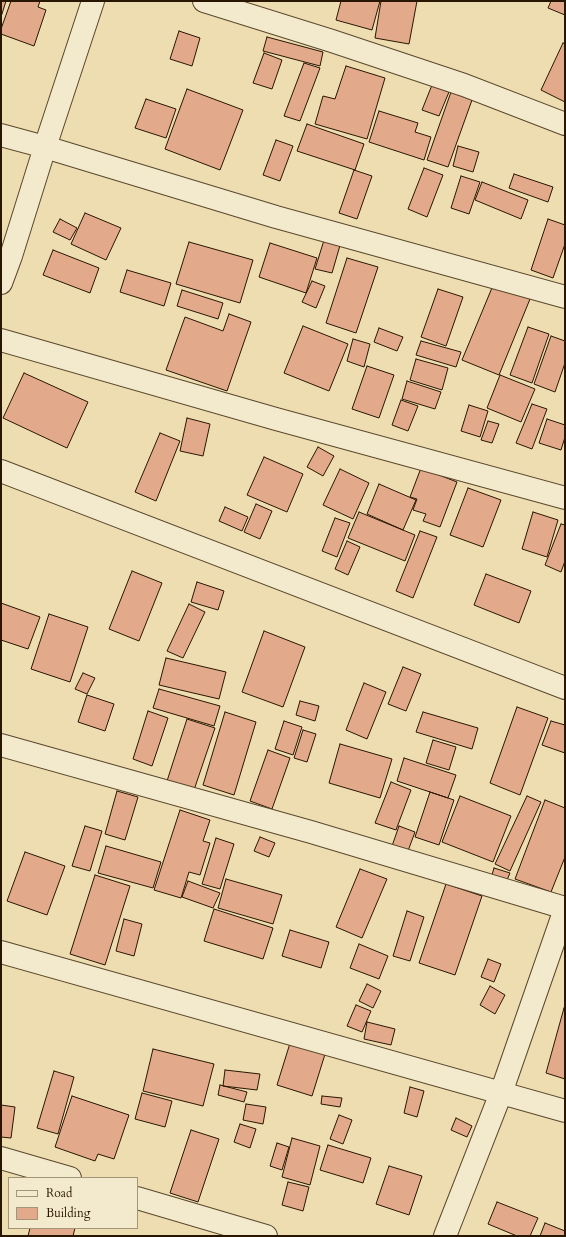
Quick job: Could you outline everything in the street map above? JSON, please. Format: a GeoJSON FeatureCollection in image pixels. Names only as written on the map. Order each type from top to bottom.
{"type":"FeatureCollection","features":[{"type":"Feature","properties":{"kind":"street"},"geometry":{"type":"LineString","coordinates":[[1,283],[93,1]]}},
{"type":"Feature","properties":{"kind":"street"},"geometry":{"type":"LineString","coordinates":[[204,1],[332,41],[464,85],[565,124]]}},
{"type":"Feature","properties":{"kind":"street"},"geometry":{"type":"LineString","coordinates":[[1,135],[276,217],[565,297]]}},
{"type":"Feature","properties":{"kind":"street"},"geometry":{"type":"LineString","coordinates":[[1,340],[276,419],[565,498]]}},
{"type":"Feature","properties":{"kind":"street"},"geometry":{"type":"LineString","coordinates":[[1,472],[565,688]]}},
{"type":"Feature","properties":{"kind":"street"},"geometry":{"type":"LineString","coordinates":[[1,745],[311,832],[565,909],[501,1093],[445,1236]]}},
{"type":"Feature","properties":{"kind":"street"},"geometry":{"type":"LineString","coordinates":[[1,952],[73,971],[565,1111]]}},
{"type":"Feature","properties":{"kind":"street"},"geometry":{"type":"LineString","coordinates":[[1,1158],[67,1177]]}},
{"type":"Feature","properties":{"kind":"street"},"geometry":{"type":"LineString","coordinates":[[138,1198],[266,1236]]}},
{"type":"Feature","properties":{"kind":"building"},"geometry":{"type":"Polygon","coordinates":[[[1,1],[6,1],[1,17],[1,1]]]}},
{"type":"Feature","properties":{"kind":"building"},"geometry":{"type":"Polygon","coordinates":[[[11,1],[40,1],[38,7],[46,10],[34,46],[1,34],[1,29],[11,1]]]}},
{"type":"Feature","properties":{"kind":"building"},"geometry":{"type":"Polygon","coordinates":[[[341,1],[380,1],[372,30],[336,20],[341,1]]]}},
{"type":"Feature","properties":{"kind":"building"},"geometry":{"type":"Polygon","coordinates":[[[381,1],[417,1],[409,44],[375,38],[381,1]]]}},
{"type":"Feature","properties":{"kind":"building"},"geometry":{"type":"Polygon","coordinates":[[[551,1],[565,1],[565,15],[548,8],[551,1]]]}},
{"type":"Feature","properties":{"kind":"building"},"geometry":{"type":"Polygon","coordinates":[[[179,31],[200,38],[192,66],[170,59],[179,31]]]}},
{"type":"Feature","properties":{"kind":"building"},"geometry":{"type":"Polygon","coordinates":[[[267,37],[323,52],[320,66],[263,51],[267,37]]]}},
{"type":"Feature","properties":{"kind":"building"},"geometry":{"type":"Polygon","coordinates":[[[563,43],[565,44],[565,102],[541,90],[563,43]]]}},
{"type":"Feature","properties":{"kind":"building"},"geometry":{"type":"Polygon","coordinates":[[[264,53],[282,60],[272,89],[253,83],[264,53]]]}},
{"type":"Feature","properties":{"kind":"building"},"geometry":{"type":"Polygon","coordinates":[[[304,63],[320,68],[300,121],[284,116],[304,63]]]}},
{"type":"Feature","properties":{"kind":"building"},"geometry":{"type":"Polygon","coordinates":[[[346,66],[385,78],[367,139],[315,124],[323,96],[335,99],[346,66]]]}},
{"type":"Feature","properties":{"kind":"building"},"geometry":{"type":"Polygon","coordinates":[[[432,85],[449,92],[439,116],[422,110],[432,85]]]}},
{"type":"Feature","properties":{"kind":"building"},"geometry":{"type":"Polygon","coordinates":[[[187,89],[243,110],[220,170],[165,149],[187,89]]]}},
{"type":"Feature","properties":{"kind":"building"},"geometry":{"type":"Polygon","coordinates":[[[451,92],[472,100],[448,167],[427,160],[451,92]]]}},
{"type":"Feature","properties":{"kind":"building"},"geometry":{"type":"Polygon","coordinates":[[[146,99],[176,109],[166,138],[135,128],[146,99]]]}},
{"type":"Feature","properties":{"kind":"building"},"geometry":{"type":"Polygon","coordinates":[[[379,111],[418,123],[415,132],[431,137],[424,160],[369,142],[379,111]]]}},
{"type":"Feature","properties":{"kind":"building"},"geometry":{"type":"Polygon","coordinates":[[[307,124],[364,144],[355,170],[297,151],[307,124]]]}},
{"type":"Feature","properties":{"kind":"building"},"geometry":{"type":"Polygon","coordinates":[[[276,140],[293,146],[280,181],[263,175],[276,140]]]}},
{"type":"Feature","properties":{"kind":"building"},"geometry":{"type":"Polygon","coordinates":[[[458,146],[479,152],[473,172],[453,166],[458,146]]]}},
{"type":"Feature","properties":{"kind":"building"},"geometry":{"type":"Polygon","coordinates":[[[424,168],[443,175],[427,217],[408,209],[424,168]]]}},
{"type":"Feature","properties":{"kind":"building"},"geometry":{"type":"Polygon","coordinates":[[[354,170],[372,176],[357,219],[339,213],[354,170]]]}},
{"type":"Feature","properties":{"kind":"building"},"geometry":{"type":"Polygon","coordinates":[[[514,174],[553,187],[548,202],[509,188],[514,174]]]}},
{"type":"Feature","properties":{"kind":"building"},"geometry":{"type":"Polygon","coordinates":[[[461,176],[480,182],[469,214],[451,208],[461,176]]]}},
{"type":"Feature","properties":{"kind":"building"},"geometry":{"type":"Polygon","coordinates":[[[482,182],[528,200],[521,219],[475,200],[482,182]]]}},
{"type":"Feature","properties":{"kind":"building"},"geometry":{"type":"Polygon","coordinates":[[[85,213],[121,228],[106,260],[71,244],[85,213]]]}},
{"type":"Feature","properties":{"kind":"building"},"geometry":{"type":"Polygon","coordinates":[[[60,219],[77,228],[70,240],[53,232],[60,219]]]}},
{"type":"Feature","properties":{"kind":"building"},"geometry":{"type":"Polygon","coordinates":[[[548,219],[565,225],[565,244],[553,278],[531,270],[548,219]]]}},
{"type":"Feature","properties":{"kind":"building"},"geometry":{"type":"Polygon","coordinates":[[[325,237],[341,242],[332,273],[315,269],[325,237]]]}},
{"type":"Feature","properties":{"kind":"building"},"geometry":{"type":"Polygon","coordinates":[[[189,242],[253,260],[240,303],[176,284],[189,242]]]}},
{"type":"Feature","properties":{"kind":"building"},"geometry":{"type":"Polygon","coordinates":[[[270,243],[317,258],[306,293],[259,277],[270,243]]]}},
{"type":"Feature","properties":{"kind":"building"},"geometry":{"type":"Polygon","coordinates":[[[53,250],[99,268],[90,293],[43,275],[53,250]]]}},
{"type":"Feature","properties":{"kind":"building"},"geometry":{"type":"Polygon","coordinates":[[[347,258],[378,267],[356,333],[326,323],[347,258]]]}},
{"type":"Feature","properties":{"kind":"building"},"geometry":{"type":"Polygon","coordinates":[[[127,270],[171,283],[164,306],[120,292],[127,270]]]}},
{"type":"Feature","properties":{"kind":"building"},"geometry":{"type":"Polygon","coordinates":[[[312,281],[325,286],[316,308],[302,302],[312,281]]]}},
{"type":"Feature","properties":{"kind":"building"},"geometry":{"type":"Polygon","coordinates":[[[494,283],[530,299],[499,375],[462,360],[494,283]]]}},
{"type":"Feature","properties":{"kind":"building"},"geometry":{"type":"Polygon","coordinates":[[[438,289],[463,297],[446,346],[421,337],[438,289]]]}},
{"type":"Feature","properties":{"kind":"building"},"geometry":{"type":"Polygon","coordinates":[[[182,290],[223,303],[218,319],[177,306],[182,290]]]}},
{"type":"Feature","properties":{"kind":"building"},"geometry":{"type":"Polygon","coordinates":[[[229,314],[251,322],[227,391],[166,370],[185,317],[223,331],[229,314]]]}},
{"type":"Feature","properties":{"kind":"building"},"geometry":{"type":"Polygon","coordinates":[[[303,326],[348,344],[329,391],[284,373],[303,326]]]}},
{"type":"Feature","properties":{"kind":"building"},"geometry":{"type":"Polygon","coordinates":[[[528,327],[549,334],[532,383],[510,375],[528,327]]]}},
{"type":"Feature","properties":{"kind":"building"},"geometry":{"type":"Polygon","coordinates":[[[379,328],[403,337],[397,351],[374,342],[379,328]]]}},
{"type":"Feature","properties":{"kind":"building"},"geometry":{"type":"Polygon","coordinates":[[[551,336],[565,341],[565,363],[555,392],[534,384],[551,336]]]}},
{"type":"Feature","properties":{"kind":"building"},"geometry":{"type":"Polygon","coordinates":[[[353,339],[370,344],[364,367],[347,361],[353,339]]]}},
{"type":"Feature","properties":{"kind":"building"},"geometry":{"type":"Polygon","coordinates":[[[421,341],[461,352],[456,367],[416,355],[421,341]]]}},
{"type":"Feature","properties":{"kind":"building"},"geometry":{"type":"Polygon","coordinates":[[[416,359],[448,368],[442,390],[410,380],[416,359]]]}},
{"type":"Feature","properties":{"kind":"building"},"geometry":{"type":"Polygon","coordinates":[[[367,366],[394,375],[379,418],[352,409],[367,366]]]}},
{"type":"Feature","properties":{"kind":"building"},"geometry":{"type":"Polygon","coordinates":[[[24,373],[88,402],[67,448],[3,418],[24,373]]]}},
{"type":"Feature","properties":{"kind":"building"},"geometry":{"type":"Polygon","coordinates":[[[500,375],[535,389],[521,422],[487,408],[500,375]]]}},
{"type":"Feature","properties":{"kind":"building"},"geometry":{"type":"Polygon","coordinates":[[[407,381],[441,392],[435,409],[402,399],[407,381]]]}},
{"type":"Feature","properties":{"kind":"building"},"geometry":{"type":"Polygon","coordinates":[[[401,400],[418,406],[408,431],[392,425],[401,400]]]}},
{"type":"Feature","properties":{"kind":"building"},"geometry":{"type":"Polygon","coordinates":[[[532,404],[547,409],[532,449],[516,443],[532,404]]]}},
{"type":"Feature","properties":{"kind":"building"},"geometry":{"type":"Polygon","coordinates":[[[469,405],[488,411],[480,437],[461,431],[469,405]]]}},
{"type":"Feature","properties":{"kind":"building"},"geometry":{"type":"Polygon","coordinates":[[[187,418],[210,424],[203,456],[180,451],[187,418]]]}},
{"type":"Feature","properties":{"kind":"building"},"geometry":{"type":"Polygon","coordinates":[[[547,419],[565,425],[565,437],[561,450],[539,443],[547,419]]]}},
{"type":"Feature","properties":{"kind":"building"},"geometry":{"type":"Polygon","coordinates":[[[488,421],[499,424],[492,443],[481,440],[488,421]]]}},
{"type":"Feature","properties":{"kind":"building"},"geometry":{"type":"Polygon","coordinates":[[[160,433],[180,441],[156,501],[135,492],[160,433]]]}},
{"type":"Feature","properties":{"kind":"building"},"geometry":{"type":"Polygon","coordinates":[[[318,447],[334,456],[323,476],[307,467],[318,447]]]}},
{"type":"Feature","properties":{"kind":"building"},"geometry":{"type":"Polygon","coordinates":[[[264,457],[303,474],[287,512],[247,495],[264,457]]]}},
{"type":"Feature","properties":{"kind":"building"},"geometry":{"type":"Polygon","coordinates":[[[421,468],[457,482],[440,527],[423,521],[426,514],[413,510],[417,499],[410,497],[421,468]]]}},
{"type":"Feature","properties":{"kind":"building"},"geometry":{"type":"Polygon","coordinates":[[[340,469],[369,483],[353,519],[323,505],[340,469]]]}},
{"type":"Feature","properties":{"kind":"building"},"geometry":{"type":"Polygon","coordinates":[[[379,484],[416,500],[403,530],[367,514],[379,484]]]}},
{"type":"Feature","properties":{"kind":"building"},"geometry":{"type":"Polygon","coordinates":[[[468,488],[501,500],[483,547],[450,535],[468,488]]]}},
{"type":"Feature","properties":{"kind":"building"},"geometry":{"type":"Polygon","coordinates":[[[256,504],[272,511],[260,539],[244,532],[256,504]]]}},
{"type":"Feature","properties":{"kind":"building"},"geometry":{"type":"Polygon","coordinates":[[[225,507],[248,517],[242,531],[219,521],[225,507]]]}},
{"type":"Feature","properties":{"kind":"building"},"geometry":{"type":"Polygon","coordinates":[[[359,512],[415,535],[405,561],[348,538],[359,512]]]}},
{"type":"Feature","properties":{"kind":"building"},"geometry":{"type":"Polygon","coordinates":[[[533,512],[558,520],[547,557],[522,549],[533,512]]]}},
{"type":"Feature","properties":{"kind":"building"},"geometry":{"type":"Polygon","coordinates":[[[335,518],[350,523],[337,557],[322,551],[335,518]]]}},
{"type":"Feature","properties":{"kind":"building"},"geometry":{"type":"Polygon","coordinates":[[[561,524],[565,525],[565,561],[561,572],[545,565],[561,524]]]}},
{"type":"Feature","properties":{"kind":"building"},"geometry":{"type":"Polygon","coordinates":[[[420,531],[437,537],[413,598],[396,591],[420,531]]]}},
{"type":"Feature","properties":{"kind":"building"},"geometry":{"type":"Polygon","coordinates":[[[347,541],[360,547],[348,575],[335,569],[347,541]]]}},
{"type":"Feature","properties":{"kind":"building"},"geometry":{"type":"Polygon","coordinates":[[[132,571],[162,583],[139,641],[109,629],[132,571]]]}},
{"type":"Feature","properties":{"kind":"building"},"geometry":{"type":"Polygon","coordinates":[[[486,574],[531,591],[519,623],[474,605],[486,574]]]}},
{"type":"Feature","properties":{"kind":"building"},"geometry":{"type":"Polygon","coordinates":[[[197,582],[224,591],[218,610],[191,602],[197,582]]]}},
{"type":"Feature","properties":{"kind":"building"},"geometry":{"type":"Polygon","coordinates":[[[1,603],[40,617],[28,649],[1,640],[1,603]]]}},
{"type":"Feature","properties":{"kind":"building"},"geometry":{"type":"Polygon","coordinates":[[[189,604],[205,612],[183,658],[167,651],[189,604]]]}},
{"type":"Feature","properties":{"kind":"building"},"geometry":{"type":"Polygon","coordinates":[[[49,614],[88,627],[70,682],[31,669],[49,614]]]}},
{"type":"Feature","properties":{"kind":"building"},"geometry":{"type":"Polygon","coordinates":[[[264,631],[305,647],[283,707],[242,692],[264,631]]]}},
{"type":"Feature","properties":{"kind":"building"},"geometry":{"type":"Polygon","coordinates":[[[166,658],[226,672],[219,699],[159,685],[166,658]]]}},
{"type":"Feature","properties":{"kind":"building"},"geometry":{"type":"Polygon","coordinates":[[[403,667],[421,674],[406,711],[388,704],[403,667]]]}},
{"type":"Feature","properties":{"kind":"building"},"geometry":{"type":"Polygon","coordinates":[[[83,673],[95,678],[87,694],[75,689],[83,673]]]}},
{"type":"Feature","properties":{"kind":"building"},"geometry":{"type":"Polygon","coordinates":[[[364,683],[386,692],[367,739],[346,730],[364,683]]]}},
{"type":"Feature","properties":{"kind":"building"},"geometry":{"type":"Polygon","coordinates":[[[159,689],[220,706],[214,726],[153,708],[159,689]]]}},
{"type":"Feature","properties":{"kind":"building"},"geometry":{"type":"Polygon","coordinates":[[[87,695],[114,704],[105,731],[78,722],[87,695]]]}},
{"type":"Feature","properties":{"kind":"building"},"geometry":{"type":"Polygon","coordinates":[[[300,701],[319,706],[315,721],[296,715],[300,701]]]}},
{"type":"Feature","properties":{"kind":"building"},"geometry":{"type":"Polygon","coordinates":[[[517,707],[548,718],[520,795],[490,783],[517,707]]]}},
{"type":"Feature","properties":{"kind":"building"},"geometry":{"type":"Polygon","coordinates":[[[148,711],[168,718],[152,766],[133,759],[148,711]]]}},
{"type":"Feature","properties":{"kind":"building"},"geometry":{"type":"Polygon","coordinates":[[[225,712],[256,722],[234,795],[203,785],[225,712]]]}},
{"type":"Feature","properties":{"kind":"building"},"geometry":{"type":"Polygon","coordinates":[[[423,712],[478,728],[472,749],[416,732],[423,712]]]}},
{"type":"Feature","properties":{"kind":"building"},"geometry":{"type":"Polygon","coordinates":[[[187,719],[215,728],[194,790],[167,781],[187,719]]]}},
{"type":"Feature","properties":{"kind":"building"},"geometry":{"type":"Polygon","coordinates":[[[284,721],[302,727],[293,755],[275,749],[284,721]]]}},
{"type":"Feature","properties":{"kind":"building"},"geometry":{"type":"Polygon","coordinates":[[[551,721],[565,725],[565,753],[542,745],[551,721]]]}},
{"type":"Feature","properties":{"kind":"building"},"geometry":{"type":"Polygon","coordinates":[[[303,730],[316,734],[307,762],[294,758],[303,730]]]}},
{"type":"Feature","properties":{"kind":"building"},"geometry":{"type":"Polygon","coordinates":[[[433,740],[456,747],[449,770],[426,763],[433,740]]]}},
{"type":"Feature","properties":{"kind":"building"},"geometry":{"type":"Polygon","coordinates":[[[340,744],[392,759],[380,798],[329,783],[340,744]]]}},
{"type":"Feature","properties":{"kind":"building"},"geometry":{"type":"Polygon","coordinates":[[[268,750],[290,758],[272,809],[250,801],[268,750]]]}},
{"type":"Feature","properties":{"kind":"building"},"geometry":{"type":"Polygon","coordinates":[[[404,758],[456,775],[448,798],[397,781],[404,758]]]}},
{"type":"Feature","properties":{"kind":"building"},"geometry":{"type":"Polygon","coordinates":[[[391,782],[411,790],[396,830],[375,823],[391,782]]]}},
{"type":"Feature","properties":{"kind":"building"},"geometry":{"type":"Polygon","coordinates":[[[117,791],[138,797],[125,840],[105,834],[117,791]]]}},
{"type":"Feature","properties":{"kind":"building"},"geometry":{"type":"Polygon","coordinates":[[[430,792],[454,800],[439,845],[415,837],[430,792]]]}},
{"type":"Feature","properties":{"kind":"building"},"geometry":{"type":"Polygon","coordinates":[[[460,796],[511,816],[493,862],[442,842],[460,796]]]}},
{"type":"Feature","properties":{"kind":"building"},"geometry":{"type":"Polygon","coordinates":[[[527,796],[541,802],[510,871],[495,864],[527,796]]]}},
{"type":"Feature","properties":{"kind":"building"},"geometry":{"type":"Polygon","coordinates":[[[545,800],[565,808],[565,857],[551,892],[515,879],[545,800]]]}},
{"type":"Feature","properties":{"kind":"building"},"geometry":{"type":"Polygon","coordinates":[[[180,810],[210,820],[203,841],[210,843],[200,875],[189,872],[181,898],[154,890],[180,810]]]}},
{"type":"Feature","properties":{"kind":"building"},"geometry":{"type":"Polygon","coordinates":[[[85,826],[102,831],[90,871],[72,866],[85,826]]]}},
{"type":"Feature","properties":{"kind":"building"},"geometry":{"type":"Polygon","coordinates":[[[399,826],[415,832],[408,851],[392,846],[399,826]]]}},
{"type":"Feature","properties":{"kind":"building"},"geometry":{"type":"Polygon","coordinates":[[[260,837],[275,843],[269,857],[254,851],[260,837]]]}},
{"type":"Feature","properties":{"kind":"building"},"geometry":{"type":"Polygon","coordinates":[[[216,838],[234,844],[220,889],[202,884],[216,838]]]}},
{"type":"Feature","properties":{"kind":"building"},"geometry":{"type":"Polygon","coordinates":[[[106,846],[161,862],[153,888],[98,873],[106,846]]]}},
{"type":"Feature","properties":{"kind":"building"},"geometry":{"type":"Polygon","coordinates":[[[25,852],[65,866],[47,915],[7,901],[25,852]]]}},
{"type":"Feature","properties":{"kind":"building"},"geometry":{"type":"Polygon","coordinates":[[[494,868],[510,873],[507,880],[492,875],[494,868]]]}},
{"type":"Feature","properties":{"kind":"building"},"geometry":{"type":"Polygon","coordinates":[[[360,869],[387,879],[362,938],[336,927],[360,869]]]}},
{"type":"Feature","properties":{"kind":"building"},"geometry":{"type":"Polygon","coordinates":[[[95,875],[130,886],[105,965],[70,954],[95,875]]]}},
{"type":"Feature","properties":{"kind":"building"},"geometry":{"type":"Polygon","coordinates":[[[226,879],[282,895],[273,924],[218,908],[226,879]]]}},
{"type":"Feature","properties":{"kind":"building"},"geometry":{"type":"Polygon","coordinates":[[[188,881],[220,893],[213,908],[182,897],[188,881]]]}},
{"type":"Feature","properties":{"kind":"building"},"geometry":{"type":"Polygon","coordinates":[[[446,884],[482,896],[455,975],[419,963],[446,884]]]}},
{"type":"Feature","properties":{"kind":"building"},"geometry":{"type":"Polygon","coordinates":[[[214,909],[273,928],[263,959],[204,941],[214,909]]]}},
{"type":"Feature","properties":{"kind":"building"},"geometry":{"type":"Polygon","coordinates":[[[407,911],[424,917],[410,961],[393,956],[407,911]]]}},
{"type":"Feature","properties":{"kind":"building"},"geometry":{"type":"Polygon","coordinates":[[[124,919],[142,924],[134,956],[116,951],[124,919]]]}},
{"type":"Feature","properties":{"kind":"building"},"geometry":{"type":"Polygon","coordinates":[[[290,930],[329,942],[321,968],[282,956],[290,930]]]}},
{"type":"Feature","properties":{"kind":"building"},"geometry":{"type":"Polygon","coordinates":[[[359,944],[388,956],[379,979],[350,968],[359,944]]]}},
{"type":"Feature","properties":{"kind":"building"},"geometry":{"type":"Polygon","coordinates":[[[488,959],[501,964],[494,982],[481,977],[488,959]]]}},
{"type":"Feature","properties":{"kind":"building"},"geometry":{"type":"Polygon","coordinates":[[[367,984],[381,991],[373,1008],[359,1001],[367,984]]]}},
{"type":"Feature","properties":{"kind":"building"},"geometry":{"type":"Polygon","coordinates":[[[490,986],[505,995],[495,1014],[480,1005],[490,986]]]}},
{"type":"Feature","properties":{"kind":"building"},"geometry":{"type":"Polygon","coordinates":[[[356,1005],[371,1011],[362,1032],[347,1026],[356,1005]]]}},
{"type":"Feature","properties":{"kind":"building"},"geometry":{"type":"Polygon","coordinates":[[[565,1008],[565,1079],[546,1073],[565,1008]]]}},
{"type":"Feature","properties":{"kind":"building"},"geometry":{"type":"Polygon","coordinates":[[[367,1022],[395,1029],[391,1045],[364,1039],[367,1022]]]}},
{"type":"Feature","properties":{"kind":"building"},"geometry":{"type":"Polygon","coordinates":[[[291,1040],[326,1051],[312,1096],[277,1085],[291,1040]]]}},
{"type":"Feature","properties":{"kind":"building"},"geometry":{"type":"Polygon","coordinates":[[[153,1049],[214,1064],[203,1106],[143,1091],[153,1049]]]}},
{"type":"Feature","properties":{"kind":"building"},"geometry":{"type":"Polygon","coordinates":[[[225,1070],[260,1074],[257,1090],[223,1086],[225,1070]]]}},
{"type":"Feature","properties":{"kind":"building"},"geometry":{"type":"Polygon","coordinates":[[[54,1071],[74,1077],[58,1134],[37,1128],[54,1071]]]}},
{"type":"Feature","properties":{"kind":"building"},"geometry":{"type":"Polygon","coordinates":[[[220,1085],[247,1092],[244,1102],[218,1095],[220,1085]]]}},
{"type":"Feature","properties":{"kind":"building"},"geometry":{"type":"Polygon","coordinates":[[[410,1087],[424,1091],[417,1117],[404,1113],[410,1087]]]}},
{"type":"Feature","properties":{"kind":"building"},"geometry":{"type":"Polygon","coordinates":[[[142,1093],[172,1101],[165,1127],[135,1119],[142,1093]]]}},
{"type":"Feature","properties":{"kind":"building"},"geometry":{"type":"Polygon","coordinates":[[[72,1096],[129,1115],[114,1159],[98,1154],[95,1161],[55,1147],[72,1096]]]}},
{"type":"Feature","properties":{"kind":"building"},"geometry":{"type":"Polygon","coordinates":[[[322,1096],[342,1098],[340,1107],[321,1104],[322,1096]]]}},
{"type":"Feature","properties":{"kind":"building"},"geometry":{"type":"Polygon","coordinates":[[[246,1104],[266,1107],[263,1124],[243,1120],[246,1104]]]}},
{"type":"Feature","properties":{"kind":"building"},"geometry":{"type":"Polygon","coordinates":[[[1,1105],[15,1107],[11,1138],[1,1137],[1,1105]]]}},
{"type":"Feature","properties":{"kind":"building"},"geometry":{"type":"Polygon","coordinates":[[[339,1115],[352,1120],[343,1144],[330,1139],[339,1115]]]}},
{"type":"Feature","properties":{"kind":"building"},"geometry":{"type":"Polygon","coordinates":[[[456,1118],[472,1126],[467,1137],[451,1130],[456,1118]]]}},
{"type":"Feature","properties":{"kind":"building"},"geometry":{"type":"Polygon","coordinates":[[[240,1124],[256,1129],[250,1148],[234,1142],[240,1124]]]}},
{"type":"Feature","properties":{"kind":"building"},"geometry":{"type":"Polygon","coordinates":[[[191,1130],[219,1139],[198,1202],[170,1193],[191,1130]]]}},
{"type":"Feature","properties":{"kind":"building"},"geometry":{"type":"Polygon","coordinates":[[[292,1138],[320,1146],[310,1185],[282,1177],[292,1138]]]}},
{"type":"Feature","properties":{"kind":"building"},"geometry":{"type":"Polygon","coordinates":[[[277,1143],[289,1147],[282,1170],[270,1166],[277,1143]]]}},
{"type":"Feature","properties":{"kind":"building"},"geometry":{"type":"Polygon","coordinates":[[[328,1145],[371,1158],[363,1183],[320,1170],[328,1145]]]}},
{"type":"Feature","properties":{"kind":"building"},"geometry":{"type":"Polygon","coordinates":[[[389,1166],[422,1176],[409,1215],[376,1204],[389,1166]]]}},
{"type":"Feature","properties":{"kind":"building"},"geometry":{"type":"Polygon","coordinates":[[[288,1182],[309,1187],[303,1211],[282,1205],[288,1182]]]}},
{"type":"Feature","properties":{"kind":"building"},"geometry":{"type":"Polygon","coordinates":[[[497,1202],[538,1218],[530,1236],[517,1236],[488,1224],[497,1202]]]}},
{"type":"Feature","properties":{"kind":"building"},"geometry":{"type":"Polygon","coordinates":[[[545,1223],[565,1231],[565,1236],[540,1236],[545,1223]]]}},
{"type":"Feature","properties":{"kind":"building"},"geometry":{"type":"Polygon","coordinates":[[[30,1229],[75,1229],[73,1236],[28,1236],[30,1229]]]}}]}
